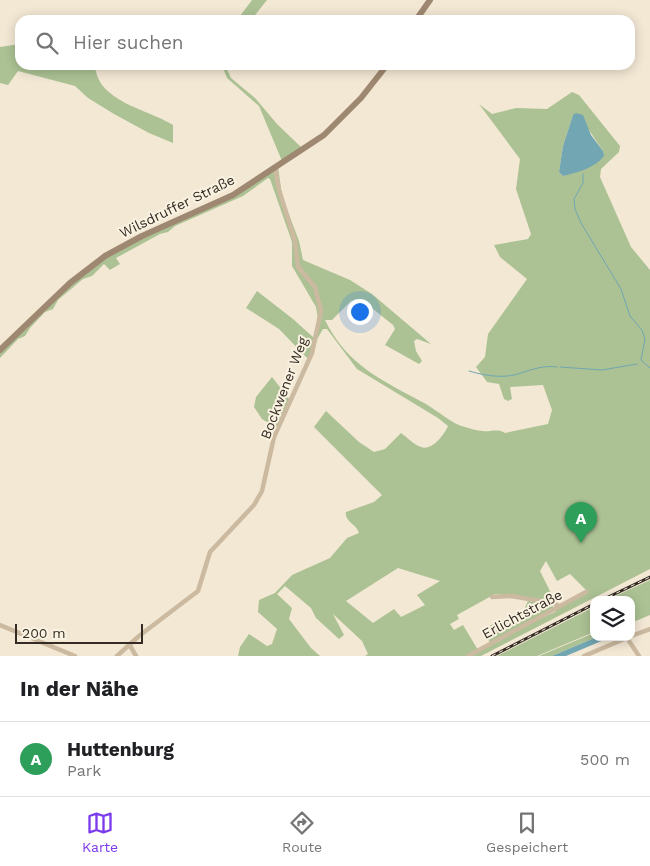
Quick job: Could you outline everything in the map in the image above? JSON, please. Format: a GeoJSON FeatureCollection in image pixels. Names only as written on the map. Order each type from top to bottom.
{"type":"FeatureCollection","features":[{"type":"Feature","properties":{"kind":"main road"},"geometry":{"type":"LineString","coordinates":[[420,15],[430,0]]}},
{"type":"Feature","properties":{"kind":"main road","name":"Wilsdruffer Straße"},"geometry":{"type":"LineString","coordinates":[[0,350],[70,283],[105,256],[142,236],[233,195],[275,168],[335,125],[361,98],[383,70]]}},
{"type":"Feature","properties":{"kind":"street","name":"Bockwener Weg"},"geometry":{"type":"LineString","coordinates":[[117,656],[198,591],[210,552],[254,505],[265,483],[277,428],[312,353],[322,311],[315,287],[298,267],[295,240],[279,190],[275,168]]}},
{"type":"Feature","properties":{"kind":"street","name":"Erlichtstraße"},"geometry":{"type":"LineString","coordinates":[[468,656],[586,592]]}},
{"type":"Feature","properties":{"kind":"street"},"geometry":{"type":"LineString","coordinates":[[492,597],[511,596],[559,606]]}},
{"type":"Feature","properties":{"kind":"street"},"geometry":{"type":"LineString","coordinates":[[0,625],[75,656]]}},
{"type":"Feature","properties":{"kind":"street"},"geometry":{"type":"LineString","coordinates":[[635,635],[650,629]]}},
{"type":"Feature","properties":{"kind":"street"},"geometry":{"type":"LineString","coordinates":[[584,656],[620,641]]}},
{"type":"Feature","properties":{"kind":"street"},"geometry":{"type":"LineString","coordinates":[[631,641],[640,656]]}},
{"type":"Feature","properties":{"kind":"street"},"geometry":{"type":"LineString","coordinates":[[130,644],[136,656]]}},
{"type":"Feature","properties":{"kind":"green space"},"geometry":{"type":"Polygon","coordinates":[[[252,0],[267,0],[255,15],[241,15],[252,0]]]}},
{"type":"Feature","properties":{"kind":"green space"},"geometry":{"type":"Polygon","coordinates":[[[15,45],[15,70],[96,70],[98,78],[114,96],[173,125],[173,143],[149,133],[114,114],[88,98],[75,86],[18,71],[8,85],[0,83],[0,47],[15,45]]]}},
{"type":"Feature","properties":{"kind":"green space"},"geometry":{"type":"Polygon","coordinates":[[[224,70],[227,70],[231,78],[255,98],[277,124],[301,147],[282,161],[259,106],[227,78],[224,70]]]}},
{"type":"Feature","properties":{"kind":"green space"},"geometry":{"type":"Polygon","coordinates":[[[572,92],[579,95],[620,146],[619,152],[601,169],[600,177],[631,247],[650,270],[650,569],[598,596],[590,596],[590,600],[481,656],[365,656],[368,654],[362,641],[333,614],[344,635],[339,639],[316,618],[311,608],[285,586],[277,594],[292,608],[289,619],[311,648],[320,656],[238,656],[240,647],[249,634],[267,646],[272,644],[277,629],[258,612],[259,600],[275,593],[292,575],[330,558],[347,538],[359,533],[347,518],[346,512],[374,502],[382,495],[314,427],[326,411],[359,442],[374,452],[385,449],[401,433],[418,446],[429,447],[441,438],[448,426],[357,369],[327,329],[323,329],[316,341],[309,360],[279,329],[246,308],[257,291],[314,338],[318,319],[316,307],[292,266],[292,242],[270,179],[268,178],[243,196],[175,226],[168,232],[160,234],[116,258],[120,264],[110,270],[104,264],[92,276],[83,279],[58,300],[53,309],[45,312],[25,336],[18,339],[0,358],[0,350],[36,314],[105,256],[216,203],[278,166],[282,196],[299,241],[303,260],[350,280],[372,294],[431,344],[417,339],[414,341],[416,351],[422,361],[419,364],[385,345],[395,329],[393,325],[363,301],[356,299],[351,301],[332,320],[325,320],[334,336],[356,361],[368,371],[450,420],[478,431],[497,430],[505,433],[548,424],[552,410],[543,385],[510,387],[512,399],[508,401],[504,399],[499,384],[487,382],[476,367],[485,357],[488,334],[527,279],[500,257],[494,245],[528,239],[531,234],[516,189],[520,159],[479,104],[492,114],[516,108],[547,109],[572,92]],[[573,115],[563,146],[559,172],[563,176],[582,170],[603,151],[589,130],[573,115]],[[546,561],[540,571],[555,601],[495,594],[457,615],[459,619],[450,624],[454,630],[463,625],[478,650],[490,643],[486,634],[489,626],[524,610],[528,601],[549,604],[555,608],[524,626],[555,612],[559,606],[587,591],[570,574],[557,581],[546,561]],[[398,568],[346,601],[373,623],[394,609],[401,617],[425,605],[417,595],[440,581],[398,568]]]}},
{"type":"Feature","properties":{"kind":"green space"},"geometry":{"type":"Polygon","coordinates":[[[272,377],[290,400],[277,428],[262,419],[254,407],[256,397],[272,377]]]}},
{"type":"Feature","properties":{"kind":"green space"},"geometry":{"type":"Polygon","coordinates":[[[650,580],[650,615],[635,621],[635,596],[616,596],[650,580]]]}},
{"type":"Feature","properties":{"kind":"green space"},"geometry":{"type":"Polygon","coordinates":[[[590,609],[590,634],[537,656],[497,656],[590,609]]]}},
{"type":"Feature","properties":{"kind":"green space"},"geometry":{"type":"Polygon","coordinates":[[[590,635],[590,640],[552,656],[539,656],[590,635]]]}},
{"type":"Feature","properties":{"kind":"water"},"geometry":{"type":"Polygon","coordinates":[[[576,113],[583,115],[591,135],[603,151],[604,156],[590,167],[563,176],[559,172],[563,146],[573,115],[576,113]]]}},
{"type":"Feature","properties":{"kind":"water"},"geometry":{"type":"Polygon","coordinates":[[[590,640],[602,641],[566,656],[552,656],[590,640]]]}},
{"type":"Feature","properties":{"kind":"waterway"},"geometry":{"type":"LineString","coordinates":[[583,174],[583,183],[574,199],[575,209],[581,223],[621,289],[630,316],[642,330],[645,339],[641,360],[650,368]]}},
{"type":"Feature","properties":{"kind":"waterway"},"geometry":{"type":"LineString","coordinates":[[560,367],[602,370],[637,364]]}},
{"type":"Feature","properties":{"kind":"waterway"},"geometry":{"type":"LineString","coordinates":[[469,371],[502,376],[515,375],[543,367],[557,367]]}},
{"type":"Feature","properties":{"kind":"railway"},"geometry":{"type":"LineString","coordinates":[[610,596],[650,577]]}},
{"type":"Feature","properties":{"kind":"railway"},"geometry":{"type":"LineString","coordinates":[[492,656],[590,606]]}},
{"type":"Feature","properties":{"kind":"place","name":"Huttenburg"},"geometry":{"type":"Point","coordinates":[581,543]}}]}
